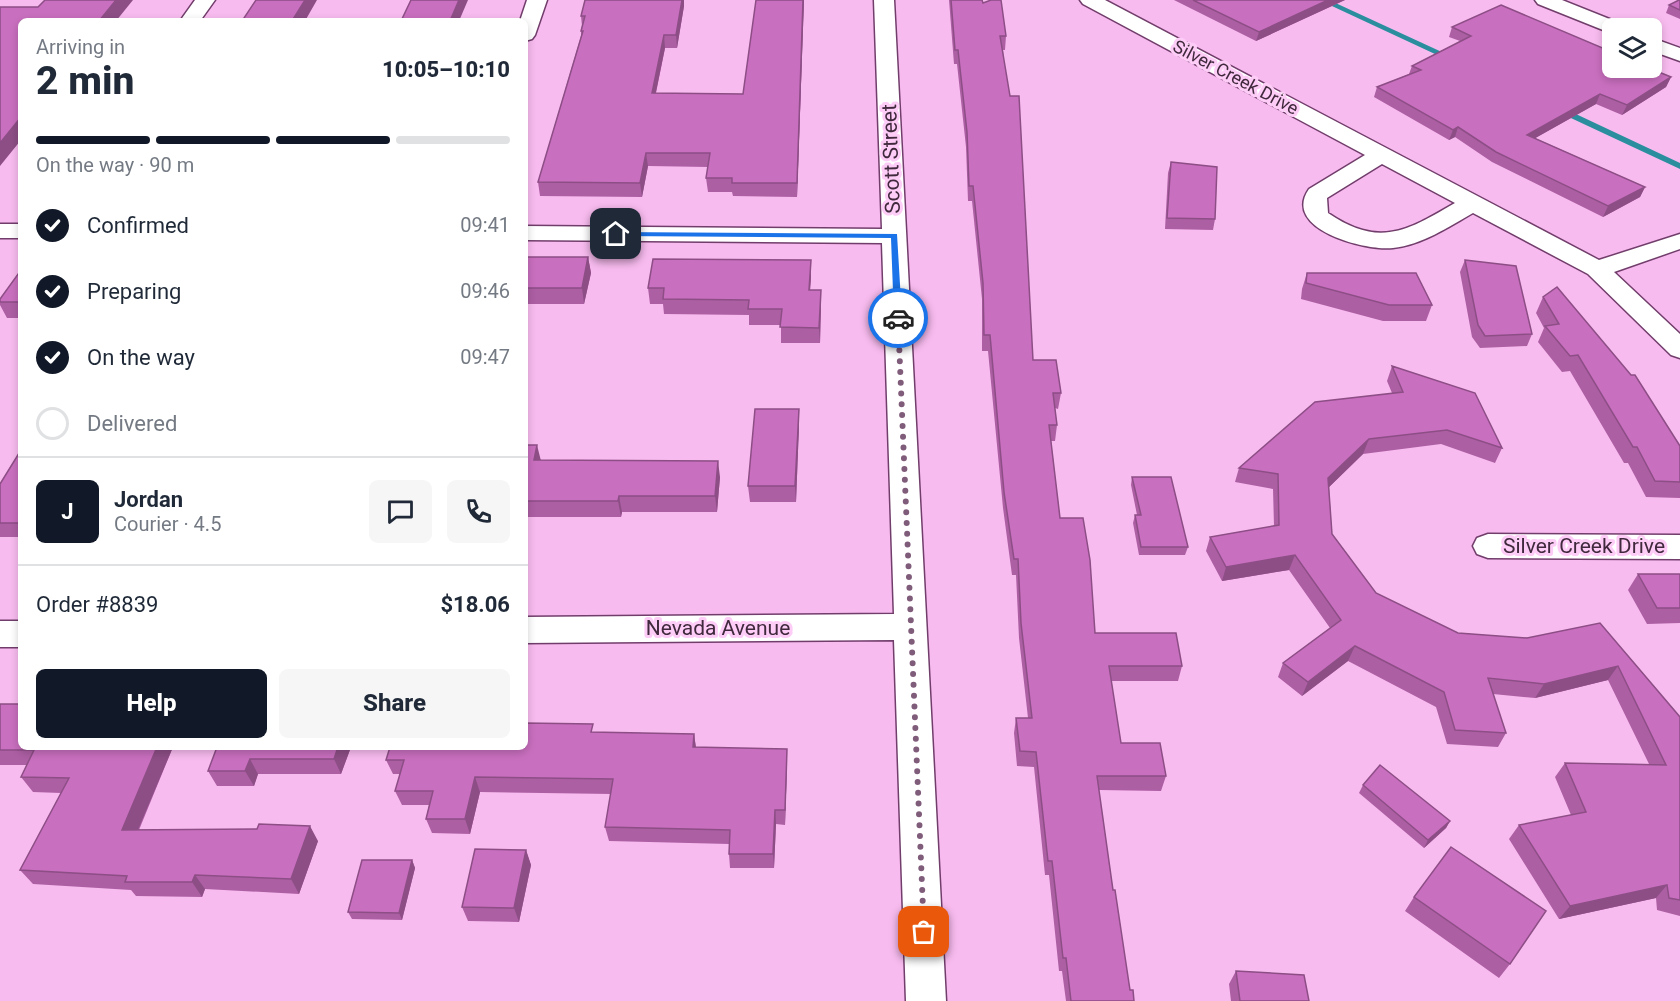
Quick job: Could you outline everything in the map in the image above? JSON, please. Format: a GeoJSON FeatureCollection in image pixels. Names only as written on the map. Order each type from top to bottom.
{"type":"FeatureCollection","features":[{"type":"Feature","properties":{"kind":"street"},"geometry":{"type":"LineString","coordinates":[[192,18],[205,0]]}},
{"type":"Feature","properties":{"kind":"street"},"geometry":{"type":"LineString","coordinates":[[528,26],[537,0]]}},
{"type":"Feature","properties":{"kind":"street","name":"Scott Street"},"geometry":{"type":"LineString","coordinates":[[884,0],[927,1001]]}},
{"type":"Feature","properties":{"kind":"street","name":"Silver Creek Drive"},"geometry":{"type":"LineString","coordinates":[[1090,0],[1475,202],[1597,269],[1680,349]]}},
{"type":"Feature","properties":{"kind":"street"},"geometry":{"type":"LineString","coordinates":[[1545,0],[1602,23]]}},
{"type":"Feature","properties":{"kind":"street"},"geometry":{"type":"LineString","coordinates":[[1662,48],[1680,55]]}},
{"type":"Feature","properties":{"kind":"street"},"geometry":{"type":"LineString","coordinates":[[1382,154],[1317,194],[1314,202],[1317,216],[1332,228],[1355,235],[1376,240],[1404,239],[1475,202]]}},
{"type":"Feature","properties":{"kind":"street"},"geometry":{"type":"LineString","coordinates":[[0,231],[18,231]]}},
{"type":"Feature","properties":{"kind":"street"},"geometry":{"type":"LineString","coordinates":[[528,233],[894,236]]}},
{"type":"Feature","properties":{"kind":"street"},"geometry":{"type":"LineString","coordinates":[[1597,269],[1680,241]]}},
{"type":"Feature","properties":{"kind":"street","name":"Silver Creek Drive"},"geometry":{"type":"LineString","coordinates":[[1488,546],[1680,547]]}},
{"type":"Feature","properties":{"kind":"street","name":"Nevada Avenue"},"geometry":{"type":"LineString","coordinates":[[528,630],[911,627]]}},
{"type":"Feature","properties":{"kind":"street"},"geometry":{"type":"LineString","coordinates":[[0,634],[18,634]]}},
{"type":"Feature","properties":{"kind":"building"},"geometry":{"type":"Polygon","coordinates":[[[45,0],[116,0],[101,18],[18,18],[18,121],[0,143],[0,7],[38,7],[45,0]]]}},
{"type":"Feature","properties":{"kind":"building"},"geometry":{"type":"Polygon","coordinates":[[[256,0],[305,0],[294,18],[244,18],[256,0]]]}},
{"type":"Feature","properties":{"kind":"building"},"geometry":{"type":"Polygon","coordinates":[[[411,0],[459,0],[451,18],[402,18],[411,0]]]}},
{"type":"Feature","properties":{"kind":"building"},"geometry":{"type":"Polygon","coordinates":[[[585,0],[682,0],[676,35],[664,35],[652,93],[743,94],[756,0],[803,0],[797,183],[732,183],[732,178],[706,178],[710,153],[646,153],[640,183],[538,182],[583,31],[581,31],[585,16],[581,16],[585,0]]]}},
{"type":"Feature","properties":{"kind":"building"},"geometry":{"type":"Polygon","coordinates":[[[951,0],[982,0],[983,3],[1001,0],[1006,36],[1000,36],[1010,96],[1019,96],[1033,360],[1056,360],[1061,393],[1053,393],[1057,425],[1049,425],[1060,518],[1083,518],[1090,560],[1095,633],[1176,633],[1182,666],[1109,666],[1121,743],[1160,743],[1166,776],[1097,776],[1113,890],[1115,890],[1130,990],[1133,990],[1134,1001],[1071,1001],[1066,958],[1063,958],[1052,861],[1048,861],[1036,752],[1020,751],[1016,718],[1032,718],[1021,623],[1018,559],[1014,559],[1004,492],[990,335],[984,335],[983,283],[973,186],[969,186],[967,132],[958,50],[955,50],[951,0]]]}},
{"type":"Feature","properties":{"kind":"building"},"geometry":{"type":"Polygon","coordinates":[[[1193,0],[1328,0],[1259,32],[1193,0]]]}},
{"type":"Feature","properties":{"kind":"building"},"geometry":{"type":"Polygon","coordinates":[[[1679,0],[1680,10],[1669,5],[1679,0]]]}},
{"type":"Feature","properties":{"kind":"building"},"geometry":{"type":"Polygon","coordinates":[[[1501,5],[1602,48],[1602,78],[1662,78],[1662,73],[1671,77],[1627,105],[1600,94],[1527,135],[1645,187],[1608,206],[1496,152],[1458,127],[1453,130],[1377,87],[1421,70],[1412,66],[1471,36],[1452,27],[1501,5]]]}},
{"type":"Feature","properties":{"kind":"building"},"geometry":{"type":"Polygon","coordinates":[[[1171,162],[1217,167],[1215,219],[1167,218],[1171,162]]]}},
{"type":"Feature","properties":{"kind":"building"},"geometry":{"type":"Polygon","coordinates":[[[528,257],[588,257],[582,288],[528,288],[528,257]]]}},
{"type":"Feature","properties":{"kind":"building"},"geometry":{"type":"Polygon","coordinates":[[[653,259],[811,260],[809,290],[821,290],[819,328],[780,327],[782,309],[748,309],[749,300],[663,299],[664,288],[648,288],[653,259]]]}},
{"type":"Feature","properties":{"kind":"building"},"geometry":{"type":"Polygon","coordinates":[[[1465,260],[1516,266],[1532,334],[1485,336],[1478,325],[1465,260]]]}},
{"type":"Feature","properties":{"kind":"building"},"geometry":{"type":"Polygon","coordinates":[[[1307,273],[1416,273],[1432,305],[1389,305],[1306,283],[1307,273]]]}},
{"type":"Feature","properties":{"kind":"building"},"geometry":{"type":"Polygon","coordinates":[[[18,274],[18,302],[0,302],[18,274]]]}},
{"type":"Feature","properties":{"kind":"building"},"geometry":{"type":"Polygon","coordinates":[[[1557,287],[1631,375],[1635,375],[1680,446],[1680,482],[1655,481],[1637,447],[1633,447],[1578,355],[1570,356],[1545,326],[1559,324],[1543,297],[1557,287]]]}},
{"type":"Feature","properties":{"kind":"building"},"geometry":{"type":"Polygon","coordinates":[[[1392,366],[1475,393],[1502,448],[1447,430],[1369,439],[1328,478],[1332,534],[1376,593],[1458,633],[1527,638],[1600,623],[1680,717],[1680,900],[1669,898],[1667,885],[1570,906],[1519,825],[1586,812],[1565,763],[1666,765],[1618,666],[1544,684],[1488,678],[1506,733],[1455,730],[1444,692],[1355,646],[1308,682],[1283,663],[1341,620],[1295,555],[1226,567],[1210,537],[1279,525],[1278,474],[1239,468],[1315,402],[1403,392],[1392,366]]]}},
{"type":"Feature","properties":{"kind":"building"},"geometry":{"type":"Polygon","coordinates":[[[755,409],[799,409],[795,486],[748,486],[755,409]]]}},
{"type":"Feature","properties":{"kind":"building"},"geometry":{"type":"Polygon","coordinates":[[[528,445],[537,445],[534,460],[718,461],[715,496],[619,496],[618,501],[528,501],[528,445]]]}},
{"type":"Feature","properties":{"kind":"building"},"geometry":{"type":"Polygon","coordinates":[[[18,455],[18,523],[0,523],[0,484],[18,455]]]}},
{"type":"Feature","properties":{"kind":"building"},"geometry":{"type":"Polygon","coordinates":[[[1132,477],[1171,477],[1188,547],[1141,547],[1135,515],[1141,515],[1132,477]]]}},
{"type":"Feature","properties":{"kind":"building"},"geometry":{"type":"Polygon","coordinates":[[[1638,574],[1680,574],[1680,608],[1657,608],[1638,574]]]}},
{"type":"Feature","properties":{"kind":"building"},"geometry":{"type":"Polygon","coordinates":[[[0,704],[18,704],[18,750],[0,750],[0,704]]]}},
{"type":"Feature","properties":{"kind":"building"},"geometry":{"type":"Polygon","coordinates":[[[528,723],[593,724],[591,732],[694,734],[693,747],[787,749],[785,810],[775,810],[773,854],[729,854],[730,830],[605,827],[613,779],[475,777],[465,819],[426,819],[433,791],[395,791],[404,760],[386,760],[389,750],[528,750],[528,723]]]}},
{"type":"Feature","properties":{"kind":"building"},"geometry":{"type":"Polygon","coordinates":[[[34,750],[156,750],[122,830],[257,829],[259,824],[310,826],[291,879],[195,875],[192,882],[125,882],[127,876],[20,870],[69,778],[21,777],[34,750]]]}},
{"type":"Feature","properties":{"kind":"building"},"geometry":{"type":"Polygon","coordinates":[[[216,750],[337,750],[334,759],[250,759],[245,771],[208,771],[216,750]]]}},
{"type":"Feature","properties":{"kind":"building"},"geometry":{"type":"Polygon","coordinates":[[[1380,765],[1450,821],[1428,840],[1363,785],[1380,765]]]}},
{"type":"Feature","properties":{"kind":"building"},"geometry":{"type":"Polygon","coordinates":[[[1451,847],[1546,911],[1510,964],[1414,897],[1451,847]]]}},
{"type":"Feature","properties":{"kind":"building"},"geometry":{"type":"Polygon","coordinates":[[[475,849],[526,850],[514,908],[462,907],[475,849]]]}},
{"type":"Feature","properties":{"kind":"building"},"geometry":{"type":"Polygon","coordinates":[[[362,860],[412,860],[399,913],[348,912],[362,860]]]}},
{"type":"Feature","properties":{"kind":"building"},"geometry":{"type":"Polygon","coordinates":[[[1236,971],[1304,975],[1309,1001],[1240,1001],[1236,971]]]}},
{"type":"Feature","properties":{"kind":"waterway"},"geometry":{"type":"LineString","coordinates":[[1323,0],[1453,59]]}},
{"type":"Feature","properties":{"kind":"waterway"},"geometry":{"type":"LineString","coordinates":[[1561,110],[1680,166]]}},
{"type":"Feature","properties":{"kind":"way so far"},"geometry":{"type":"LineString","coordinates":[[898,318],[924,932]]}},
{"type":"Feature","properties":{"kind":"route"},"geometry":{"type":"LineString","coordinates":[[616,234],[894,236],[898,318]]}}]}
